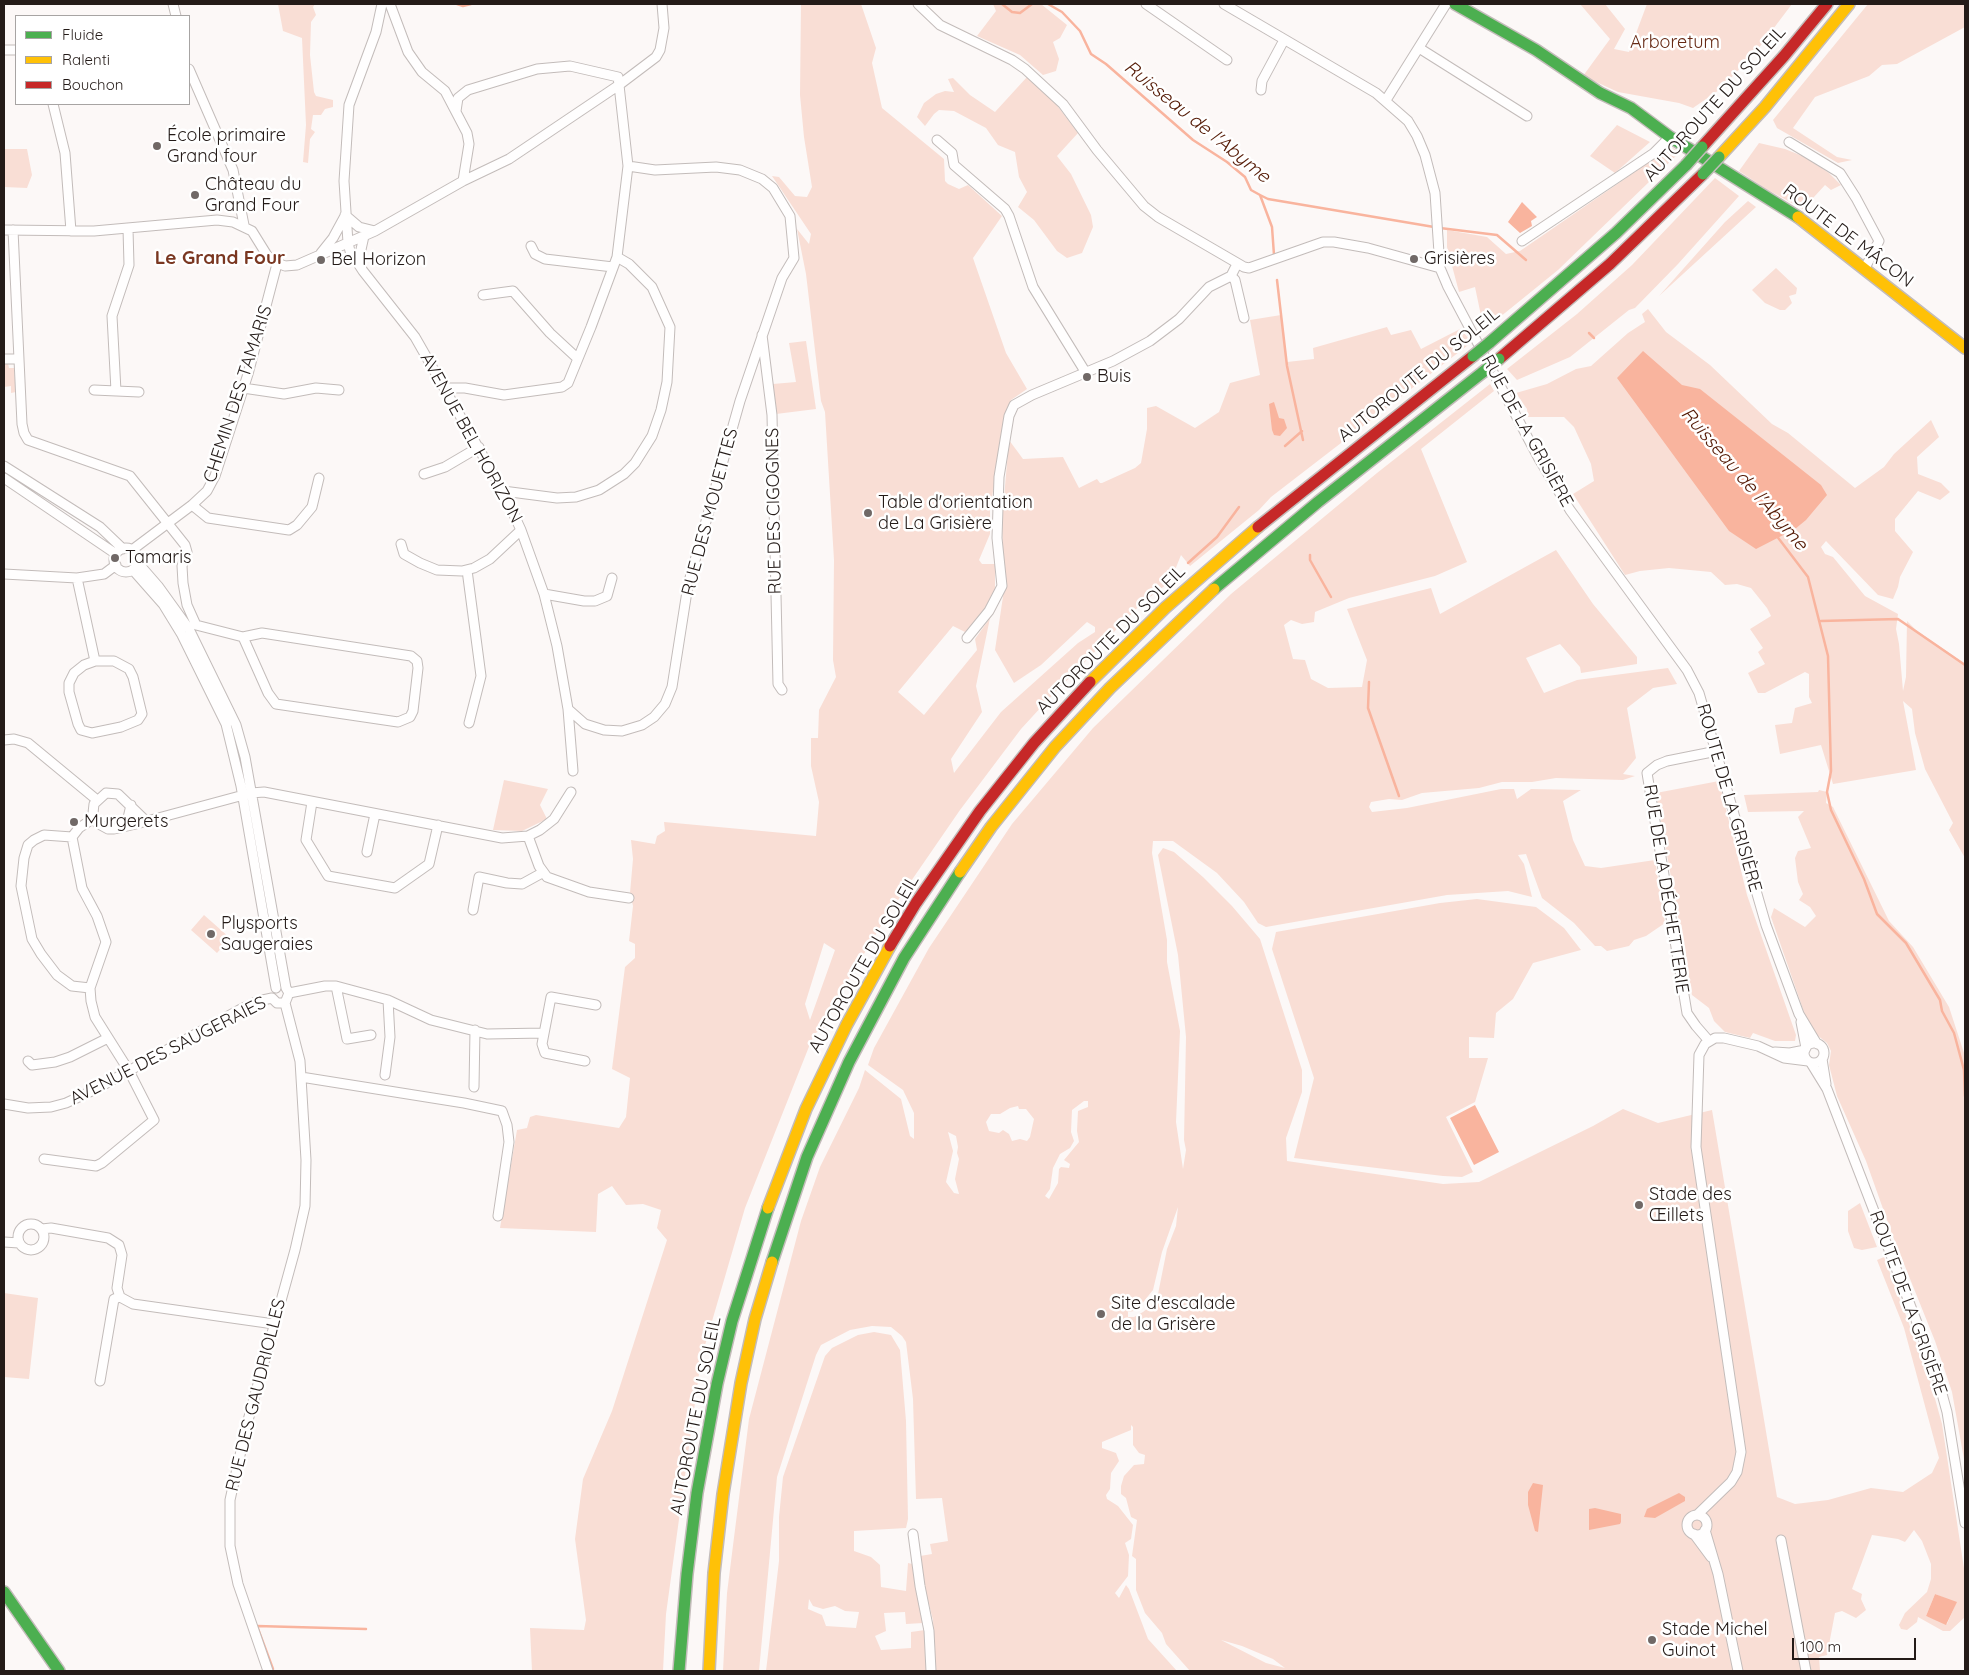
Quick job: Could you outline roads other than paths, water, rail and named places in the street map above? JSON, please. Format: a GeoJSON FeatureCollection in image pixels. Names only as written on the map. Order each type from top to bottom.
{"type":"FeatureCollection","features":[{"type":"Feature","properties":{"kind":"main road","name":"ROUTE DE MÂCON"},"geometry":{"type":"LineString","coordinates":[[1455,4],[1536,50],[1600,93],[1631,108],[1670,137],[1704,153],[1792,213],[1865,268],[1965,348]]}},
{"type":"Feature","properties":{"kind":"main road","name":"AUTOROUTE DU SOLEIL"},"geometry":{"type":"LineString","coordinates":[[679,1671],[687,1574],[697,1493],[715,1392],[735,1312],[770,1199],[806,1109],[846,1024],[901,927],[946,858],[1034,743],[1099,672],[1165,608],[1243,539],[1489,343],[1616,233],[1686,165],[1704,153],[1827,4]]}},
{"type":"Feature","properties":{"kind":"main road","name":"AUTOROUTE DU SOLEIL"},"geometry":{"type":"LineString","coordinates":[[709,1671],[714,1583],[723,1494],[741,1382],[755,1319],[787,1212],[807,1157],[849,1062],[904,958],[930,916],[991,827],[1055,748],[1110,688],[1181,618],[1235,570],[1499,359],[1610,264],[1703,174],[1765,107],[1849,4]]}},
{"type":"Feature","properties":{"kind":"main road"},"geometry":{"type":"LineString","coordinates":[[4,1592],[59,1671]]}},
{"type":"Feature","properties":{"kind":"street"},"geometry":{"type":"LineString","coordinates":[[348,243],[345,216],[348,106],[376,32],[382,4]]}},
{"type":"Feature","properties":{"kind":"street"},"geometry":{"type":"LineString","coordinates":[[390,4],[408,52],[422,72],[445,91],[467,133],[469,144],[463,181]]}},
{"type":"Feature","properties":{"kind":"street"},"geometry":{"type":"LineString","coordinates":[[243,637],[268,694],[276,704],[398,722],[410,717],[414,711],[418,668],[417,661],[411,656],[262,633],[243,637],[196,625],[187,605],[183,584],[182,566],[187,552],[180,536],[130,476],[28,440],[22,424],[19,358],[8,230],[72,231],[128,229],[216,220],[244,226],[252,231],[270,260],[277,264],[297,265],[375,231],[463,181],[509,159],[619,85],[656,57],[660,50],[664,28],[662,4]]}},
{"type":"Feature","properties":{"kind":"street"},"geometry":{"type":"LineString","coordinates":[[918,4],[940,25],[1012,60],[1025,69],[1063,104],[1097,150],[1144,206],[1158,217],[1237,264],[1249,268],[1323,242],[1334,242],[1368,248],[1440,268]]}},
{"type":"Feature","properties":{"kind":"street"},"geometry":{"type":"LineString","coordinates":[[1146,4],[1227,60]]}},
{"type":"Feature","properties":{"kind":"street","name":"RUE DE LA GRISIÈRE"},"geometry":{"type":"LineString","coordinates":[[1224,4],[1376,93],[1386,100],[1408,122],[1422,148],[1435,193],[1440,268],[1448,287],[1544,467],[1570,510],[1631,597]]}},
{"type":"Feature","properties":{"kind":"street"},"geometry":{"type":"LineString","coordinates":[[1386,100],[1446,4]]}},
{"type":"Feature","properties":{"kind":"street"},"geometry":{"type":"LineString","coordinates":[[1261,90],[1262,81],[1284,40]]}},
{"type":"Feature","properties":{"kind":"street"},"geometry":{"type":"LineString","coordinates":[[1419,48],[1527,116]]}},
{"type":"Feature","properties":{"kind":"street"},"geometry":{"type":"LineString","coordinates":[[445,388],[465,388],[504,395],[562,387],[568,383],[577,358],[592,327],[617,257],[628,166],[618,77],[570,66],[537,69],[462,93],[458,98],[456,111]]}},
{"type":"Feature","properties":{"kind":"street"},"geometry":{"type":"LineString","coordinates":[[190,71],[233,170],[244,226]]}},
{"type":"Feature","properties":{"kind":"street"},"geometry":{"type":"LineString","coordinates":[[53,105],[64,153],[72,231]]}},
{"type":"Feature","properties":{"kind":"street"},"geometry":{"type":"LineString","coordinates":[[1522,241],[1654,153],[1670,137]]}},
{"type":"Feature","properties":{"kind":"street"},"geometry":{"type":"LineString","coordinates":[[937,140],[952,153],[954,165],[1005,209],[1033,287],[1086,372]]}},
{"type":"Feature","properties":{"kind":"street"},"geometry":{"type":"LineString","coordinates":[[1789,142],[1840,173],[1856,198],[1879,241],[1865,268]]}},
{"type":"Feature","properties":{"kind":"street"},"geometry":{"type":"LineString","coordinates":[[466,163],[489,170]]}},
{"type":"Feature","properties":{"kind":"street","name":"RUE DES MOUETTES"},"geometry":{"type":"LineString","coordinates":[[568,709],[585,724],[604,730],[622,731],[642,725],[654,717],[665,704],[672,687],[688,585],[761,332],[782,278],[794,258],[790,216],[773,188],[762,179],[740,170],[716,168],[655,170],[628,166]]}},
{"type":"Feature","properties":{"kind":"street"},"geometry":{"type":"LineString","coordinates":[[345,216],[359,227],[375,231]]}},
{"type":"Feature","properties":{"kind":"street"},"geometry":{"type":"LineString","coordinates":[[319,255],[333,238],[345,216]]}},
{"type":"Feature","properties":{"kind":"street"},"geometry":{"type":"LineString","coordinates":[[116,391],[112,316],[129,265],[128,229]]}},
{"type":"Feature","properties":{"kind":"street"},"geometry":{"type":"LineString","coordinates":[[358,263],[364,236]]}},
{"type":"Feature","properties":{"kind":"street","name":"AVENUE BEL HORIZON"},"geometry":{"type":"LineString","coordinates":[[348,243],[350,251],[358,263],[415,337],[479,447],[503,491],[521,530],[544,594],[557,646],[568,709],[573,771]]}},
{"type":"Feature","properties":{"kind":"street"},"geometry":{"type":"LineString","coordinates":[[531,246],[535,254],[545,259],[613,267]]}},
{"type":"Feature","properties":{"kind":"street"},"geometry":{"type":"LineString","coordinates":[[503,491],[557,498],[576,497],[599,490],[624,474],[634,463],[652,436],[661,410],[667,382],[670,327],[661,303],[652,287],[629,264],[617,257]]}},
{"type":"Feature","properties":{"kind":"street","name":"CHEMIN DES TAMARIS"},"geometry":{"type":"LineString","coordinates":[[124,551],[169,524],[207,491],[215,476],[243,388],[277,264]]}},
{"type":"Feature","properties":{"kind":"street"},"geometry":{"type":"LineString","coordinates":[[967,638],[989,611],[1002,586],[996,538],[998,504],[1009,416],[1017,401],[1086,372],[1150,341],[1179,319],[1209,287],[1231,276],[1237,264]]}},
{"type":"Feature","properties":{"kind":"street"},"geometry":{"type":"LineString","coordinates":[[1231,276],[1235,280],[1244,318]]}},
{"type":"Feature","properties":{"kind":"street"},"geometry":{"type":"LineString","coordinates":[[483,295],[513,291],[550,333],[577,358]]}},
{"type":"Feature","properties":{"kind":"street","name":"RUE DES CIGOGNES"},"geometry":{"type":"LineString","coordinates":[[761,332],[772,415],[778,684],[782,690]]}},
{"type":"Feature","properties":{"kind":"street"},"geometry":{"type":"LineString","coordinates":[[4,360],[19,358]]}},
{"type":"Feature","properties":{"kind":"street"},"geometry":{"type":"LineString","coordinates":[[243,388],[284,394],[316,388],[339,390]]}},
{"type":"Feature","properties":{"kind":"street"},"geometry":{"type":"LineString","coordinates":[[94,390],[139,392]]}},
{"type":"Feature","properties":{"kind":"street"},"geometry":{"type":"LineString","coordinates":[[424,474],[445,467],[479,447]]}},
{"type":"Feature","properties":{"kind":"street"},"geometry":{"type":"LineString","coordinates":[[4,466],[100,527],[124,551]]}},
{"type":"Feature","properties":{"kind":"street"},"geometry":{"type":"LineString","coordinates":[[4,478],[124,551],[137,556],[135,566],[125,572],[116,565]]}},
{"type":"Feature","properties":{"kind":"street"},"geometry":{"type":"LineString","coordinates":[[192,505],[208,518],[289,530],[297,525],[312,507],[319,478]]}},
{"type":"Feature","properties":{"kind":"street"},"geometry":{"type":"LineString","coordinates":[[401,544],[404,554],[420,563],[443,571],[467,570],[490,559],[521,530]]}},
{"type":"Feature","properties":{"kind":"street"},"geometry":{"type":"LineString","coordinates":[[4,574],[77,578],[104,574],[116,565],[124,551]]}},
{"type":"Feature","properties":{"kind":"street"},"geometry":{"type":"LineString","coordinates":[[135,566],[158,586],[189,628],[226,700],[240,739],[247,795],[276,988],[272,998],[277,1003],[284,1003],[288,991],[247,795]]}},
{"type":"Feature","properties":{"kind":"street"},"geometry":{"type":"LineString","coordinates":[[467,570],[481,676],[469,723]]}},
{"type":"Feature","properties":{"kind":"street"},"geometry":{"type":"LineString","coordinates":[[77,578],[95,661]]}},
{"type":"Feature","properties":{"kind":"street"},"geometry":{"type":"LineString","coordinates":[[544,594],[595,601],[607,596],[612,578]]}},
{"type":"Feature","properties":{"kind":"street","name":"ROUTE DE LA GRISIÈRE"},"geometry":{"type":"LineString","coordinates":[[1631,597],[1687,670],[1698,693],[1717,751],[1766,925],[1799,1014],[1805,1049],[1804,1056],[1827,1089],[1936,1372],[1947,1412],[1965,1523]]}},
{"type":"Feature","properties":{"kind":"street"},"geometry":{"type":"LineString","coordinates":[[95,661],[114,661],[128,669],[133,677],[142,714],[138,720],[121,727],[92,733],[81,730],[69,692],[69,683],[74,673],[84,665],[95,661]]}},
{"type":"Feature","properties":{"kind":"street"},"geometry":{"type":"LineString","coordinates":[[4,740],[20,739],[28,742],[97,800]]}},
{"type":"Feature","properties":{"kind":"street","name":"RUE DE LA DÉCHETTERIE"},"geometry":{"type":"LineString","coordinates":[[1709,1040],[1687,1013],[1647,774],[1657,765],[1667,761],[1717,751]]}},
{"type":"Feature","properties":{"kind":"street"},"geometry":{"type":"LineString","coordinates":[[146,821],[123,797],[112,793],[101,796],[93,808],[94,818],[102,827],[120,828],[264,792],[502,838],[528,836],[554,819],[571,792]]}},
{"type":"Feature","properties":{"kind":"street"},"geometry":{"type":"LineString","coordinates":[[312,802],[306,840],[328,876],[395,888],[429,864],[438,826]]}},
{"type":"Feature","properties":{"kind":"street"},"geometry":{"type":"LineString","coordinates":[[120,828],[128,818],[131,806]]}},
{"type":"Feature","properties":{"kind":"street"},"geometry":{"type":"LineString","coordinates":[[367,852],[375,814]]}},
{"type":"Feature","properties":{"kind":"street"},"geometry":{"type":"LineString","coordinates":[[44,1159],[96,1166],[102,1164],[154,1120],[129,1071],[95,1017],[90,988],[106,942],[100,924],[82,888],[72,837],[79,828],[94,818]]}},
{"type":"Feature","properties":{"kind":"street"},"geometry":{"type":"LineString","coordinates":[[72,837],[44,835],[28,845],[24,858],[21,886],[32,939],[40,954],[57,975],[72,986],[90,988]]}},
{"type":"Feature","properties":{"kind":"street"},"geometry":{"type":"LineString","coordinates":[[528,836],[542,873],[554,880],[589,892],[628,898]]}},
{"type":"Feature","properties":{"kind":"street"},"geometry":{"type":"LineString","coordinates":[[473,910],[479,878],[522,884],[542,873]]}},
{"type":"Feature","properties":{"kind":"street"},"geometry":{"type":"LineString","coordinates":[[276,988],[288,991],[336,986],[388,1000],[431,1020],[487,1034],[544,1033]]}},
{"type":"Feature","properties":{"kind":"street"},"geometry":{"type":"LineString","coordinates":[[336,986],[347,1039],[370,1035]]}},
{"type":"Feature","properties":{"kind":"street"},"geometry":{"type":"LineString","coordinates":[[585,1060],[545,1053],[542,1044],[551,997],[596,1005]]}},
{"type":"Feature","properties":{"kind":"street","name":"AVENUE DES SAUGERAIES"},"geometry":{"type":"LineString","coordinates":[[4,1104],[28,1108],[51,1107],[66,1103],[129,1071],[239,1010],[258,1001],[272,998]]}},
{"type":"Feature","properties":{"kind":"street"},"geometry":{"type":"LineString","coordinates":[[385,1075],[390,1036],[388,1000]]}},
{"type":"Feature","properties":{"kind":"street","name":"RUE DES GAUDRIOLLES"},"geometry":{"type":"LineString","coordinates":[[268,1671],[238,1584],[230,1546],[230,1500],[253,1398],[296,1250],[304,1206],[306,1160],[302,1077],[297,1044],[284,1003]]}},
{"type":"Feature","properties":{"kind":"street","name":"ROUTE DE LA GRISIÈRE"},"geometry":{"type":"LineString","coordinates":[[1799,1014],[1817,1044],[1823,1048],[1822,1059],[1827,1089]]}},
{"type":"Feature","properties":{"kind":"street"},"geometry":{"type":"LineString","coordinates":[[474,1087],[475,1030]]}},
{"type":"Feature","properties":{"kind":"street"},"geometry":{"type":"LineString","coordinates":[[28,1061],[32,1065],[55,1062],[70,1057],[108,1038]]}},
{"type":"Feature","properties":{"kind":"street"},"geometry":{"type":"LineString","coordinates":[[1694,1534],[1701,1534],[1721,1494],[1737,1472],[1741,1452],[1696,1147],[1699,1055],[1701,1048],[1709,1040],[1724,1038],[1735,1039],[1784,1058],[1818,1063],[1822,1059]]}},
{"type":"Feature","properties":{"kind":"street"},"geometry":{"type":"LineString","coordinates":[[1770,1051],[1790,1053],[1805,1049],[1811,1044],[1817,1044]]}},
{"type":"Feature","properties":{"kind":"street"},"geometry":{"type":"LineString","coordinates":[[302,1077],[464,1103],[502,1111],[507,1125],[509,1142],[498,1216]]}},
{"type":"Feature","properties":{"kind":"street"},"geometry":{"type":"LineString","coordinates":[[19,1243],[18,1234],[26,1224],[35,1224],[42,1229],[50,1228],[115,1240],[122,1254],[117,1288],[120,1297],[133,1304],[274,1324]]}},
{"type":"Feature","properties":{"kind":"street"},"geometry":{"type":"LineString","coordinates":[[4,1242],[19,1243],[29,1250],[38,1249],[44,1242],[42,1229]]}},
{"type":"Feature","properties":{"kind":"street"},"geometry":{"type":"LineString","coordinates":[[100,1381],[114,1299],[120,1297]]}},
{"type":"Feature","properties":{"kind":"street"},"geometry":{"type":"LineString","coordinates":[[1714,1561],[1694,1534],[1688,1530],[1687,1523],[1690,1517],[1697,1515],[1721,1494]]}},
{"type":"Feature","properties":{"kind":"street"},"geometry":{"type":"LineString","coordinates":[[1697,1515],[1703,1518],[1706,1526],[1738,1671]]}},
{"type":"Feature","properties":{"kind":"street"},"geometry":{"type":"LineString","coordinates":[[913,1534],[920,1586],[929,1631],[931,1671]]}},
{"type":"Feature","properties":{"kind":"street"},"geometry":{"type":"LineString","coordinates":[[1781,1540],[1806,1671]]}},
{"type":"Feature","properties":{"kind":"water"},"geometry":{"type":"Polygon","coordinates":[[[1522,202],[1537,217],[1531,221],[1532,226],[1520,233],[1508,222],[1522,202]]]}},
{"type":"Feature","properties":{"kind":"water"},"geometry":{"type":"Polygon","coordinates":[[[1643,351],[1682,385],[1700,389],[1821,485],[1827,495],[1806,520],[1795,529],[1756,549],[1729,531],[1617,378],[1643,351]]]}},
{"type":"Feature","properties":{"kind":"water"},"geometry":{"type":"Polygon","coordinates":[[[1274,402],[1279,418],[1284,419],[1287,428],[1280,436],[1274,435],[1272,430],[1269,404],[1274,402]]]}},
{"type":"Feature","properties":{"kind":"water"},"geometry":{"type":"Polygon","coordinates":[[[1475,1105],[1499,1152],[1474,1165],[1450,1118],[1475,1105]]]}},
{"type":"Feature","properties":{"kind":"water"},"geometry":{"type":"Polygon","coordinates":[[[1533,1483],[1543,1485],[1538,1532],[1535,1531],[1528,1505],[1528,1492],[1533,1483]]]}},
{"type":"Feature","properties":{"kind":"water"},"geometry":{"type":"Polygon","coordinates":[[[1679,1493],[1685,1497],[1685,1501],[1655,1518],[1644,1517],[1647,1509],[1679,1493]]]}},
{"type":"Feature","properties":{"kind":"water"},"geometry":{"type":"Polygon","coordinates":[[[1595,1508],[1621,1514],[1620,1524],[1589,1530],[1589,1509],[1595,1508]]]}},
{"type":"Feature","properties":{"kind":"water"},"geometry":{"type":"Polygon","coordinates":[[[1935,1594],[1957,1602],[1946,1625],[1926,1616],[1935,1594]]]}},
{"type":"Feature","properties":{"kind":"waterway","name":"Ruisseau de l'Abyme"},"geometry":{"type":"LineString","coordinates":[[457,4],[463,6],[471,4]]}},
{"type":"Feature","properties":{"kind":"waterway","name":"Ruisseau de l'Abyme"},"geometry":{"type":"LineString","coordinates":[[1002,4],[1012,12],[1020,13],[1032,4]]}},
{"type":"Feature","properties":{"kind":"waterway","name":"Ruisseau de l'Abyme"},"geometry":{"type":"LineString","coordinates":[[1048,4],[1062,12],[1080,31],[1091,54],[1106,64],[1193,140],[1227,162],[1245,177],[1251,190],[1268,199],[1434,227]]}},
{"type":"Feature","properties":{"kind":"waterway"},"geometry":{"type":"LineString","coordinates":[[1260,195],[1272,227],[1274,255]]}},
{"type":"Feature","properties":{"kind":"waterway","name":"Ruisseau de l'Abyme"},"geometry":{"type":"LineString","coordinates":[[1440,228],[1497,235],[1526,260]]}},
{"type":"Feature","properties":{"kind":"waterway"},"geometry":{"type":"LineString","coordinates":[[1277,280],[1287,366],[1303,440]]}},
{"type":"Feature","properties":{"kind":"waterway","name":"Ruisseau de l'Abyme"},"geometry":{"type":"LineString","coordinates":[[1589,333],[1594,338]]}},
{"type":"Feature","properties":{"kind":"waterway"},"geometry":{"type":"LineString","coordinates":[[1285,446],[1302,431]]}},
{"type":"Feature","properties":{"kind":"waterway"},"geometry":{"type":"LineString","coordinates":[[1188,563],[1217,537],[1239,507]]}},
{"type":"Feature","properties":{"kind":"waterway"},"geometry":{"type":"LineString","coordinates":[[1776,535],[1808,577],[1828,656],[1831,771],[1827,792],[1831,810],[1864,879],[1877,914],[1906,943],[1940,1000],[1942,1011],[1954,1033],[1964,1070],[1965,1096]]}},
{"type":"Feature","properties":{"kind":"waterway"},"geometry":{"type":"LineString","coordinates":[[1310,555],[1310,560],[1331,597]]}},
{"type":"Feature","properties":{"kind":"waterway"},"geometry":{"type":"LineString","coordinates":[[1821,621],[1898,619],[1965,665]]}},
{"type":"Feature","properties":{"kind":"waterway"},"geometry":{"type":"LineString","coordinates":[[1369,682],[1368,708],[1399,796]]}},
{"type":"Feature","properties":{"kind":"waterway"},"geometry":{"type":"LineString","coordinates":[[273,1669],[257,1626],[366,1629]]}},
{"type":"Feature","properties":{"kind":"place","name":"École primaire Grand four"},"geometry":{"type":"Point","coordinates":[157,146]}},
{"type":"Feature","properties":{"kind":"place","name":"Château du Grand Four"},"geometry":{"type":"Point","coordinates":[195,195]}},
{"type":"Feature","properties":{"kind":"place","name":"Grisières"},"geometry":{"type":"Point","coordinates":[1414,259]}},
{"type":"Feature","properties":{"kind":"place","name":"Bel Horizon"},"geometry":{"type":"Point","coordinates":[321,260]}},
{"type":"Feature","properties":{"kind":"place","name":"Buis"},"geometry":{"type":"Point","coordinates":[1087,377]}},
{"type":"Feature","properties":{"kind":"place","name":"Table d'orientation de La Grisière"},"geometry":{"type":"Point","coordinates":[868,513]}},
{"type":"Feature","properties":{"kind":"place","name":"Tamaris"},"geometry":{"type":"Point","coordinates":[115,558]}},
{"type":"Feature","properties":{"kind":"place","name":"Murgerets"},"geometry":{"type":"Point","coordinates":[74,822]}},
{"type":"Feature","properties":{"kind":"place","name":"Plysports Saugeraies"},"geometry":{"type":"Point","coordinates":[211,934]}},
{"type":"Feature","properties":{"kind":"place","name":"Stade des Œillets"},"geometry":{"type":"Point","coordinates":[1639,1205]}},
{"type":"Feature","properties":{"kind":"place","name":"Site d'escalade de la Grisère"},"geometry":{"type":"Point","coordinates":[1101,1314]}},
{"type":"Feature","properties":{"kind":"place","name":"Stade Michel Guinot"},"geometry":{"type":"Point","coordinates":[1652,1640]}},
{"type":"Feature","properties":{"kind":"district","name":"Le Grand Four"},"geometry":{"type":"Point","coordinates":[220,258]}},
{"type":"Feature","properties":{"kind":"park label","name":"Arboretum"},"geometry":{"type":"Point","coordinates":[1675,43]}}]}
